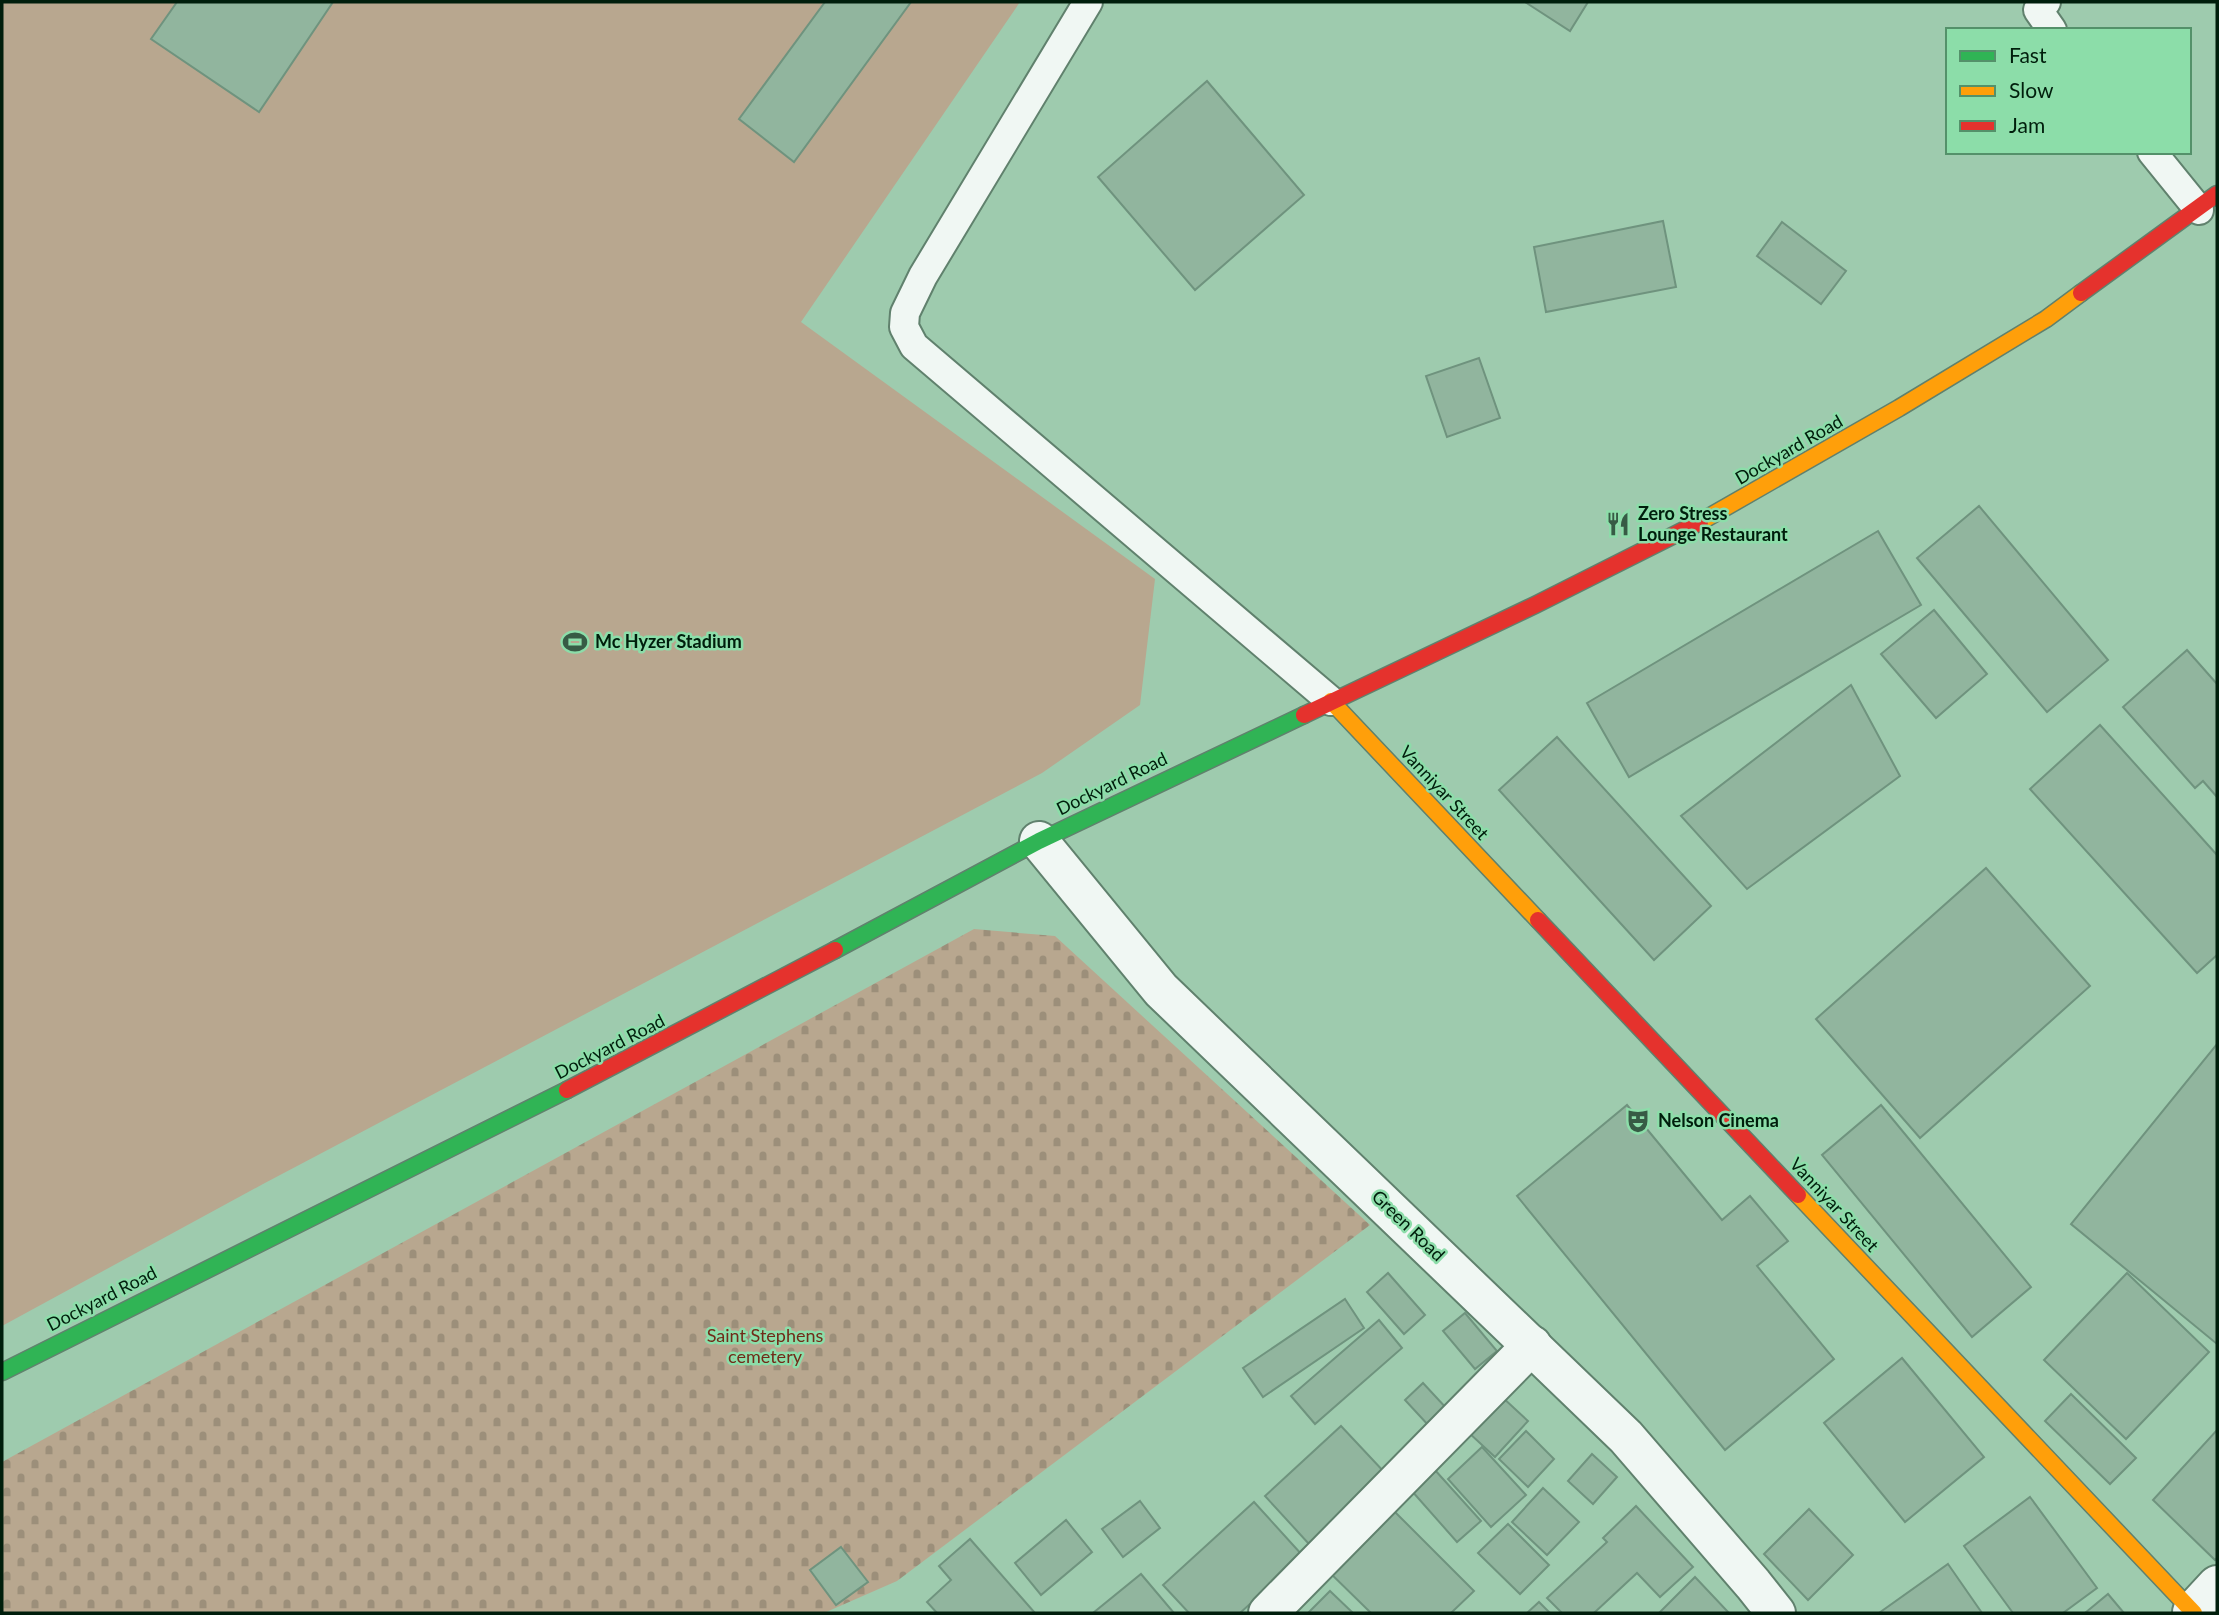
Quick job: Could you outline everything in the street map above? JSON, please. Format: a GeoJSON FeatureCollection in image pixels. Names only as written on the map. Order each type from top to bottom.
{"type":"FeatureCollection","features":[{"type":"Feature","properties":{"kind":"main road","name":"Dockyard Road"},"geometry":{"type":"LineString","coordinates":[[2,1372],[649,1049],[1039,841],[1535,605],[1705,520],[2046,319],[2208,202]]}},
{"type":"Feature","properties":{"kind":"main road","name":"Vanniyar Street"},"geometry":{"type":"LineString","coordinates":[[1331,701],[2201,1603]]}},
{"type":"Feature","properties":{"kind":"street","name":"Green Road"},"geometry":{"type":"LineString","coordinates":[[1039,841],[1161,990],[1626,1437],[1776,1613]]}},
{"type":"Feature","properties":{"kind":"street"},"geometry":{"type":"LineString","coordinates":[[1268,1613],[1532,1345]]}},
{"type":"Feature","properties":{"kind":"lane"},"geometry":{"type":"LineString","coordinates":[[1088,2],[923,276],[905,313],[904,327],[914,346],[1331,701]]}},
{"type":"Feature","properties":{"kind":"lane"},"geometry":{"type":"LineString","coordinates":[[2046,2],[2039,10],[2051,28]]}},
{"type":"Feature","properties":{"kind":"lane"},"geometry":{"type":"LineString","coordinates":[[2154,154],[2208,202]]}},
{"type":"Feature","properties":{"kind":"green space","name":"Mc Hyzer Stadium"},"geometry":{"type":"Polygon","coordinates":[[[2,2],[1020,2],[801,322],[1155,579],[1140,705],[1042,773],[263,1184],[2,1326],[2,2]]]}},
{"type":"Feature","properties":{"kind":"green space","name":"Saint Stephens cemetery"},"geometry":{"type":"Polygon","coordinates":[[[974,929],[1055,936],[1370,1225],[897,1581],[824,1613],[2,1613],[2,1462],[974,929]]]}},
{"type":"Feature","properties":{"kind":"building"},"geometry":{"type":"Polygon","coordinates":[[[177,2],[333,2],[259,112],[151,39],[177,2]]]}},
{"type":"Feature","properties":{"kind":"building"},"geometry":{"type":"Polygon","coordinates":[[[825,2],[911,2],[794,162],[739,119],[825,2]]]}},
{"type":"Feature","properties":{"kind":"building"},"geometry":{"type":"Polygon","coordinates":[[[1525,2],[1588,2],[1570,31],[1525,2]]]}},
{"type":"Feature","properties":{"kind":"building"},"geometry":{"type":"Polygon","coordinates":[[[1207,81],[1304,195],[1195,290],[1098,177],[1207,81]]]}},
{"type":"Feature","properties":{"kind":"building"},"geometry":{"type":"Polygon","coordinates":[[[1663,221],[1676,287],[1546,312],[1534,247],[1663,221]]]}},
{"type":"Feature","properties":{"kind":"building"},"geometry":{"type":"Polygon","coordinates":[[[1782,222],[1846,271],[1821,304],[1757,256],[1782,222]]]}},
{"type":"Feature","properties":{"kind":"building"},"geometry":{"type":"Polygon","coordinates":[[[1479,358],[1500,418],[1447,437],[1426,376],[1479,358]]]}},
{"type":"Feature","properties":{"kind":"building"},"geometry":{"type":"Polygon","coordinates":[[[1979,506],[2108,660],[2047,712],[1917,558],[1979,506]]]}},
{"type":"Feature","properties":{"kind":"building"},"geometry":{"type":"Polygon","coordinates":[[[1878,531],[1921,605],[1629,777],[1587,703],[1878,531]]]}},
{"type":"Feature","properties":{"kind":"building"},"geometry":{"type":"Polygon","coordinates":[[[1934,610],[1987,674],[1936,718],[1881,654],[1934,610]]]}},
{"type":"Feature","properties":{"kind":"building"},"geometry":{"type":"Polygon","coordinates":[[[2187,650],[2217,684],[2217,797],[2203,781],[2195,788],[2123,707],[2187,650]]]}},
{"type":"Feature","properties":{"kind":"building"},"geometry":{"type":"Polygon","coordinates":[[[1851,685],[1900,776],[1747,889],[1681,816],[1851,685]]]}},
{"type":"Feature","properties":{"kind":"building"},"geometry":{"type":"Polygon","coordinates":[[[2100,725],[2217,855],[2217,955],[2197,973],[2030,789],[2100,725]]]}},
{"type":"Feature","properties":{"kind":"building"},"geometry":{"type":"Polygon","coordinates":[[[1557,737],[1711,906],[1654,960],[1499,790],[1557,737]]]}},
{"type":"Feature","properties":{"kind":"building"},"geometry":{"type":"Polygon","coordinates":[[[1986,868],[2090,986],[1920,1138],[1816,1019],[1986,868]]]}},
{"type":"Feature","properties":{"kind":"building"},"geometry":{"type":"Polygon","coordinates":[[[2217,1044],[2217,1344],[2071,1224],[2217,1044]]]}},
{"type":"Feature","properties":{"kind":"building"},"geometry":{"type":"Polygon","coordinates":[[[1627,1105],[1722,1220],[1750,1196],[1788,1241],[1757,1266],[1834,1359],[1725,1450],[1517,1196],[1627,1105]]]}},
{"type":"Feature","properties":{"kind":"building"},"geometry":{"type":"Polygon","coordinates":[[[1881,1105],[2031,1287],[1972,1337],[1822,1155],[1881,1105]]]}},
{"type":"Feature","properties":{"kind":"building"},"geometry":{"type":"Polygon","coordinates":[[[1388,1273],[1425,1315],[1404,1334],[1367,1292],[1388,1273]]]}},
{"type":"Feature","properties":{"kind":"building"},"geometry":{"type":"Polygon","coordinates":[[[2127,1273],[2209,1352],[2126,1439],[2044,1360],[2127,1273]]]}},
{"type":"Feature","properties":{"kind":"building"},"geometry":{"type":"Polygon","coordinates":[[[1345,1299],[1364,1328],[1263,1397],[1243,1368],[1345,1299]]]}},
{"type":"Feature","properties":{"kind":"building"},"geometry":{"type":"Polygon","coordinates":[[[1465,1313],[1497,1351],[1475,1369],[1443,1331],[1465,1313]]]}},
{"type":"Feature","properties":{"kind":"building"},"geometry":{"type":"Polygon","coordinates":[[[1379,1320],[1402,1348],[1315,1424],[1291,1396],[1379,1320]]]}},
{"type":"Feature","properties":{"kind":"building"},"geometry":{"type":"Polygon","coordinates":[[[1902,1358],[1984,1457],[1905,1522],[1824,1423],[1902,1358]]]}},
{"type":"Feature","properties":{"kind":"building"},"geometry":{"type":"Polygon","coordinates":[[[1423,1383],[1448,1410],[1430,1427],[1405,1400],[1423,1383]]]}},
{"type":"Feature","properties":{"kind":"building"},"geometry":{"type":"Polygon","coordinates":[[[2071,1394],[2136,1458],[2110,1484],[2045,1421],[2071,1394]]]}},
{"type":"Feature","properties":{"kind":"building"},"geometry":{"type":"Polygon","coordinates":[[[1501,1396],[1528,1421],[1495,1457],[1468,1432],[1501,1396]]]}},
{"type":"Feature","properties":{"kind":"building"},"geometry":{"type":"Polygon","coordinates":[[[1341,1426],[1386,1474],[1309,1544],[1265,1496],[1341,1426]]]}},
{"type":"Feature","properties":{"kind":"building"},"geometry":{"type":"Polygon","coordinates":[[[2217,1430],[2217,1558],[2215,1560],[2153,1500],[2217,1430]]]}},
{"type":"Feature","properties":{"kind":"building"},"geometry":{"type":"Polygon","coordinates":[[[1526,1431],[1554,1459],[1528,1487],[1499,1459],[1526,1431]]]}},
{"type":"Feature","properties":{"kind":"building"},"geometry":{"type":"Polygon","coordinates":[[[1482,1447],[1526,1495],[1491,1527],[1448,1479],[1482,1447]]]}},
{"type":"Feature","properties":{"kind":"building"},"geometry":{"type":"Polygon","coordinates":[[[1592,1454],[1617,1477],[1593,1504],[1568,1481],[1592,1454]]]}},
{"type":"Feature","properties":{"kind":"building"},"geometry":{"type":"Polygon","coordinates":[[[1434,1469],[1481,1521],[1457,1542],[1411,1490],[1434,1469]]]}},
{"type":"Feature","properties":{"kind":"building"},"geometry":{"type":"Polygon","coordinates":[[[1543,1488],[1579,1522],[1547,1555],[1512,1522],[1543,1488]]]}},
{"type":"Feature","properties":{"kind":"building"},"geometry":{"type":"Polygon","coordinates":[[[2030,1497],[2097,1588],[2063,1613],[2013,1613],[1964,1546],[2030,1497]]]}},
{"type":"Feature","properties":{"kind":"building"},"geometry":{"type":"Polygon","coordinates":[[[1140,1501],[1160,1528],[1123,1557],[1102,1529],[1140,1501]]]}},
{"type":"Feature","properties":{"kind":"building"},"geometry":{"type":"Polygon","coordinates":[[[1254,1502],[1303,1556],[1240,1613],[1189,1613],[1163,1585],[1254,1502]]]}},
{"type":"Feature","properties":{"kind":"building"},"geometry":{"type":"Polygon","coordinates":[[[1386,1503],[1474,1591],[1451,1613],[1371,1613],[1323,1566],[1386,1503]]]}},
{"type":"Feature","properties":{"kind":"building"},"geometry":{"type":"Polygon","coordinates":[[[1636,1506],[1693,1567],[1660,1597],[1637,1573],[1594,1613],[1562,1613],[1547,1598],[1607,1542],[1603,1538],[1636,1506]]]}},
{"type":"Feature","properties":{"kind":"building"},"geometry":{"type":"Polygon","coordinates":[[[1809,1509],[1853,1555],[1808,1600],[1764,1554],[1809,1509]]]}},
{"type":"Feature","properties":{"kind":"building"},"geometry":{"type":"Polygon","coordinates":[[[1066,1520],[1092,1552],[1041,1595],[1015,1563],[1066,1520]]]}},
{"type":"Feature","properties":{"kind":"building"},"geometry":{"type":"Polygon","coordinates":[[[1508,1524],[1549,1565],[1520,1594],[1478,1553],[1508,1524]]]}},
{"type":"Feature","properties":{"kind":"building"},"geometry":{"type":"Polygon","coordinates":[[[970,1539],[1035,1613],[937,1613],[927,1602],[951,1580],[939,1566],[970,1539]]]}},
{"type":"Feature","properties":{"kind":"building"},"geometry":{"type":"Polygon","coordinates":[[[841,1547],[868,1582],[836,1605],[810,1570],[841,1547]]]}},
{"type":"Feature","properties":{"kind":"building"},"geometry":{"type":"Polygon","coordinates":[[[1948,1564],[1982,1613],[1879,1613],[1948,1564]]]}},
{"type":"Feature","properties":{"kind":"building"},"geometry":{"type":"Polygon","coordinates":[[[1141,1574],[1174,1613],[1093,1613],[1141,1574]]]}},
{"type":"Feature","properties":{"kind":"building"},"geometry":{"type":"Polygon","coordinates":[[[1695,1577],[1729,1613],[1661,1613],[1660,1612],[1695,1577]]]}},
{"type":"Feature","properties":{"kind":"building"},"geometry":{"type":"Polygon","coordinates":[[[1330,1591],[1353,1613],[1308,1613],[1330,1591]]]}},
{"type":"Feature","properties":{"kind":"building"},"geometry":{"type":"Polygon","coordinates":[[[2108,1594],[2124,1613],[2085,1613],[2108,1594]]]}},
{"type":"Feature","properties":{"kind":"building"},"geometry":{"type":"Polygon","coordinates":[[[1539,1602],[1550,1613],[1527,1613],[1539,1602]]]}},
{"type":"Feature","properties":{"kind":"traffic: fast"},"geometry":{"type":"LineString","coordinates":[[835,950],[1039,841],[1304,715]]}},
{"type":"Feature","properties":{"kind":"traffic: fast"},"geometry":{"type":"LineString","coordinates":[[2,1372],[567,1090]]}},
{"type":"Feature","properties":{"kind":"traffic: slow"},"geometry":{"type":"LineString","coordinates":[[1700,522],[1899,408],[2046,319],[2081,293]]}},
{"type":"Feature","properties":{"kind":"traffic: slow"},"geometry":{"type":"LineString","coordinates":[[1331,701],[1538,920]]}},
{"type":"Feature","properties":{"kind":"traffic: slow"},"geometry":{"type":"LineString","coordinates":[[1798,1195],[2194,1613]]}},
{"type":"Feature","properties":{"kind":"traffic: jam"},"geometry":{"type":"LineString","coordinates":[[2081,293],[2217,194]]}},
{"type":"Feature","properties":{"kind":"traffic: jam"},"geometry":{"type":"LineString","coordinates":[[1304,715],[1535,605],[1700,522]]}},
{"type":"Feature","properties":{"kind":"traffic: jam"},"geometry":{"type":"LineString","coordinates":[[1538,920],[1798,1195]]}},
{"type":"Feature","properties":{"kind":"traffic: jam"},"geometry":{"type":"LineString","coordinates":[[567,1090],[835,950]]}},
{"type":"Feature","properties":{"kind":"place","name":"Zero Stress Lounge Restaurant"},"geometry":{"type":"Point","coordinates":[1618,524]}},
{"type":"Feature","properties":{"kind":"place","name":"Mc Hyzer Stadium"},"geometry":{"type":"Point","coordinates":[575,642]}},
{"type":"Feature","properties":{"kind":"place","name":"Nelson Cinema"},"geometry":{"type":"Point","coordinates":[1638,1121]}}]}
